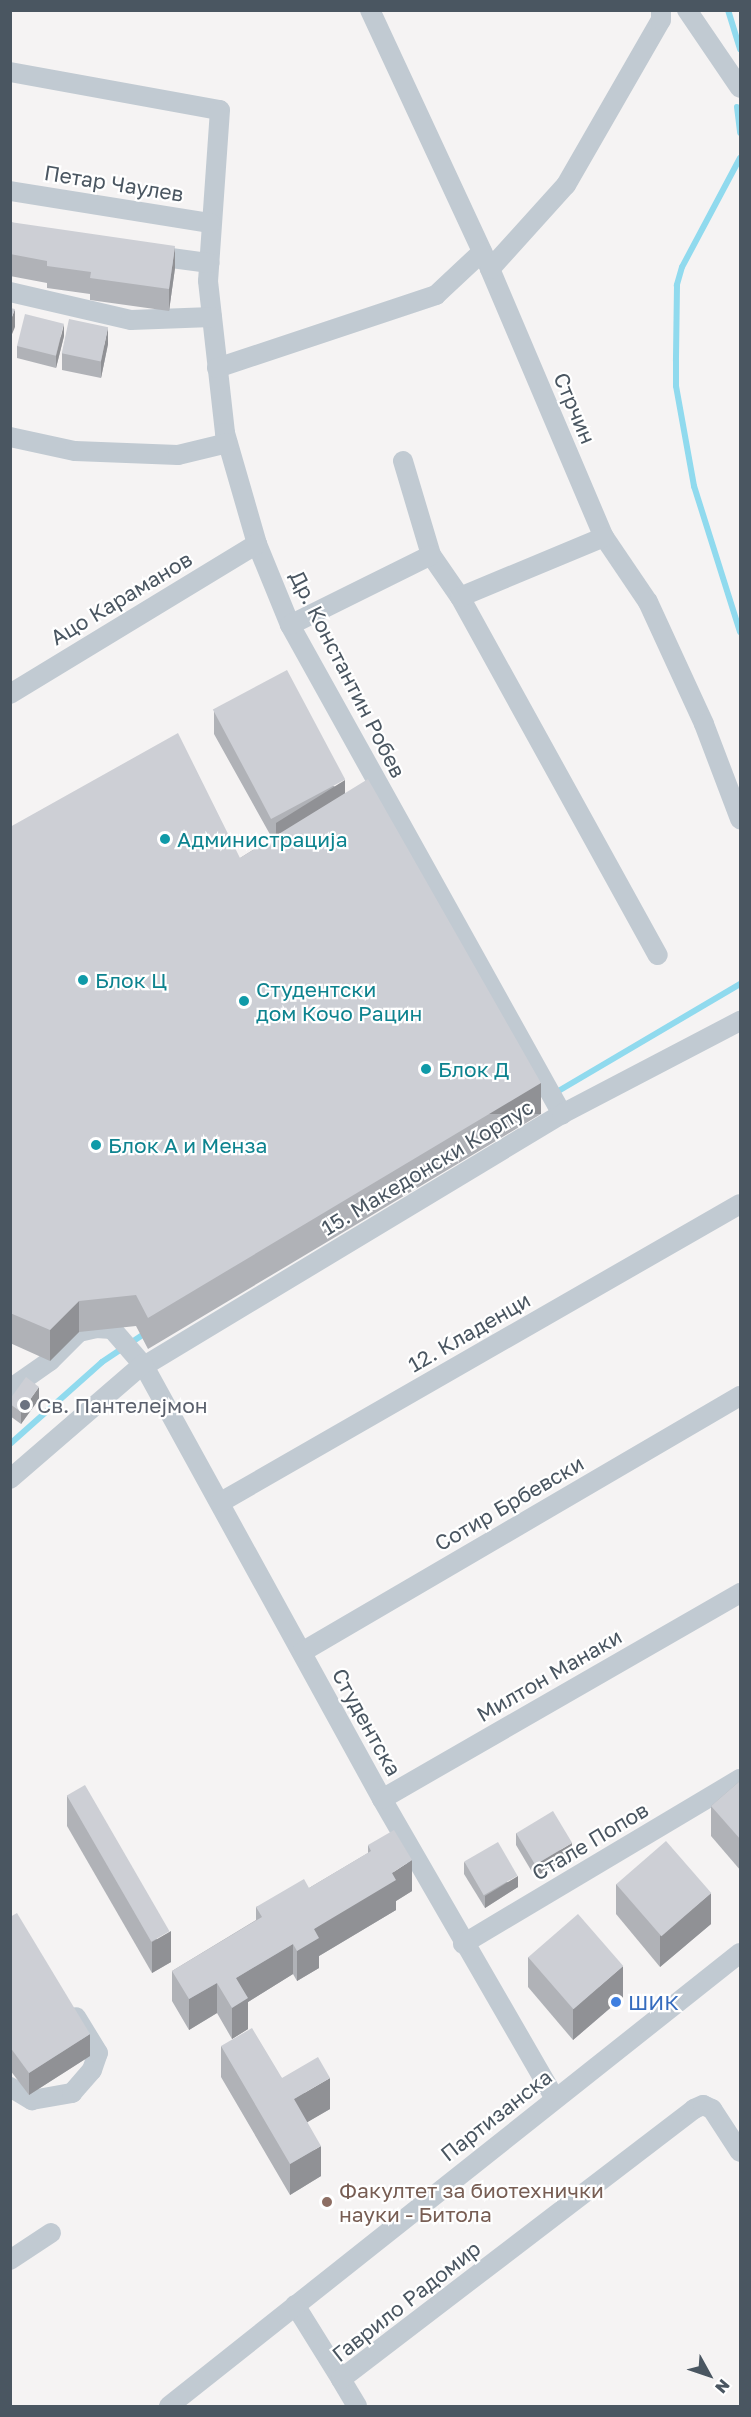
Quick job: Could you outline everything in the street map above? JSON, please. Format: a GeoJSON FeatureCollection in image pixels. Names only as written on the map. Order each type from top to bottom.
{"type":"FeatureCollection","features":[{"type":"Feature","properties":{"kind":"street","name":"Стрчин"},"geometry":{"type":"LineString","coordinates":[[370,10],[486,260],[604,537],[648,602],[704,724],[741,819]]}},
{"type":"Feature","properties":{"kind":"street"},"geometry":{"type":"LineString","coordinates":[[217,368],[436,295],[486,260],[566,184],[661,20],[661,10]]}},
{"type":"Feature","properties":{"kind":"street"},"geometry":{"type":"LineString","coordinates":[[687,10],[741,88]]}},
{"type":"Feature","properties":{"kind":"street","name":"Др. Константин Робев"},"geometry":{"type":"LineString","coordinates":[[10,72],[220,110],[210,223],[209,263],[212,317],[228,443],[256,544],[290,625],[562,1114]]}},
{"type":"Feature","properties":{"kind":"street","name":"Петар Чаулев"},"geometry":{"type":"LineString","coordinates":[[10,191],[210,223]]}},
{"type":"Feature","properties":{"kind":"street"},"geometry":{"type":"LineString","coordinates":[[127,252],[209,263]]}},
{"type":"Feature","properties":{"kind":"street"},"geometry":{"type":"LineString","coordinates":[[10,292],[131,320],[212,317]]}},
{"type":"Feature","properties":{"kind":"street"},"geometry":{"type":"LineString","coordinates":[[10,437],[75,451],[166,454],[228,443]]}},
{"type":"Feature","properties":{"kind":"street"},"geometry":{"type":"LineString","coordinates":[[403,461],[431,555],[460,597],[658,955]]}},
{"type":"Feature","properties":{"kind":"street"},"geometry":{"type":"LineString","coordinates":[[460,597],[604,537]]}},
{"type":"Feature","properties":{"kind":"street","name":"Ацо Караманов"},"geometry":{"type":"LineString","coordinates":[[10,694],[256,544]]}},
{"type":"Feature","properties":{"kind":"street"},"geometry":{"type":"LineString","coordinates":[[290,625],[431,555]]}},
{"type":"Feature","properties":{"kind":"street","name":"15. Македонски Корпус"},"geometry":{"type":"LineString","coordinates":[[143,1365],[562,1114],[741,1021]]}},
{"type":"Feature","properties":{"kind":"street","name":"12. Кладенци"},"geometry":{"type":"LineString","coordinates":[[221,1502],[741,1204]]}},
{"type":"Feature","properties":{"kind":"street"},"geometry":{"type":"LineString","coordinates":[[59,1326],[79,1332],[113,1329],[117,1309]]}},
{"type":"Feature","properties":{"kind":"street","name":"Студентска"},"geometry":{"type":"LineString","coordinates":[[113,1329],[143,1365],[221,1502],[231,1527],[382,1799],[555,2099]]}},
{"type":"Feature","properties":{"kind":"street"},"geometry":{"type":"LineString","coordinates":[[10,1389],[50,1361],[79,1332]]}},
{"type":"Feature","properties":{"kind":"street"},"geometry":{"type":"LineString","coordinates":[[10,1479],[143,1365]]}},
{"type":"Feature","properties":{"kind":"street","name":"Сотир Брбевски"},"geometry":{"type":"LineString","coordinates":[[302,1652],[741,1396]]}},
{"type":"Feature","properties":{"kind":"street","name":"Милтон Манаки"},"geometry":{"type":"LineString","coordinates":[[382,1799],[741,1593]]}},
{"type":"Feature","properties":{"kind":"street","name":"Стале Попов"},"geometry":{"type":"LineString","coordinates":[[464,1944],[741,1779]]}},
{"type":"Feature","properties":{"kind":"street","name":"Партизанска"},"geometry":{"type":"LineString","coordinates":[[169,2406],[741,1953]]}},
{"type":"Feature","properties":{"kind":"street"},"geometry":{"type":"LineString","coordinates":[[10,2087],[32,2100],[72,2093],[92,2070],[98,2053],[62,1996]]}},
{"type":"Feature","properties":{"kind":"street","name":"Гаврило Радомир"},"geometry":{"type":"LineString","coordinates":[[357,2406],[341,2379],[694,2109],[703,2105],[712,2109],[741,2152]]}},
{"type":"Feature","properties":{"kind":"street"},"geometry":{"type":"LineString","coordinates":[[10,2260],[51,2233]]}},
{"type":"Feature","properties":{"kind":"street"},"geometry":{"type":"LineString","coordinates":[[295,2305],[341,2379]]}},
{"type":"Feature","properties":{"kind":"building"},"geometry":{"type":"Polygon","coordinates":[[[10,222],[175,246],[169,289],[90,278],[91,272],[47,266],[47,261],[10,254],[10,222]]]}},
{"type":"Feature","properties":{"kind":"building"},"geometry":{"type":"Polygon","coordinates":[[[10,308],[15,309],[10,322],[10,308]]]}},
{"type":"Feature","properties":{"kind":"building"},"geometry":{"type":"Polygon","coordinates":[[[25,314],[64,324],[56,356],[17,346],[25,314]]]}},
{"type":"Feature","properties":{"kind":"building"},"geometry":{"type":"Polygon","coordinates":[[[69,319],[108,327],[101,362],[62,353],[69,319]]]}},
{"type":"Feature","properties":{"kind":"building"},"geometry":{"type":"Polygon","coordinates":[[[287,670],[345,779],[271,819],[213,709],[287,670]]]}},
{"type":"Feature","properties":{"kind":"building","name":"Студентски дом Кочо Рацин"},"geometry":{"type":"Polygon","coordinates":[[[178,733],[240,858],[368,779],[541,1083],[148,1318],[136,1295],[79,1301],[50,1330],[10,1313],[10,827],[178,733]]]}},
{"type":"Feature","properties":{"kind":"building"},"geometry":{"type":"Polygon","coordinates":[[[26,1377],[39,1387],[21,1412],[10,1404],[10,1399],[26,1377]]]}},
{"type":"Feature","properties":{"kind":"building"},"geometry":{"type":"Polygon","coordinates":[[[741,1780],[741,1840],[711,1806],[741,1780]]]}},
{"type":"Feature","properties":{"kind":"building"},"geometry":{"type":"Polygon","coordinates":[[[85,1785],[170,1931],[151,1942],[67,1796],[85,1785]]]}},
{"type":"Feature","properties":{"kind":"building"},"geometry":{"type":"Polygon","coordinates":[[[553,1811],[572,1843],[535,1865],[516,1833],[553,1811]]]}},
{"type":"Feature","properties":{"kind":"building"},"geometry":{"type":"Polygon","coordinates":[[[394,1830],[412,1860],[392,1873],[396,1880],[314,1929],[319,1938],[297,1951],[293,1944],[236,1978],[248,1998],[232,2008],[217,1983],[189,1999],[172,1971],[262,1917],[256,1907],[304,1879],[309,1888],[371,1851],[368,1845],[394,1830]]]}},
{"type":"Feature","properties":{"kind":"building"},"geometry":{"type":"Polygon","coordinates":[[[666,1841],[711,1893],[661,1936],[616,1884],[666,1841]]]}},
{"type":"Feature","properties":{"kind":"building"},"geometry":{"type":"Polygon","coordinates":[[[498,1842],[518,1876],[484,1895],[464,1862],[498,1842]]]}},
{"type":"Feature","properties":{"kind":"building"},"geometry":{"type":"Polygon","coordinates":[[[17,1913],[90,2034],[29,2073],[10,2047],[10,1917],[17,1913]]]}},
{"type":"Feature","properties":{"kind":"building"},"geometry":{"type":"Polygon","coordinates":[[[578,1914],[623,1966],[573,2009],[528,1957],[578,1914]]]}},
{"type":"Feature","properties":{"kind":"building"},"geometry":{"type":"Polygon","coordinates":[[[252,2028],[282,2078],[318,2057],[330,2078],[294,2099],[321,2146],[290,2164],[221,2046],[252,2028]]]}},
{"type":"Feature","properties":{"kind":"waterway"},"geometry":{"type":"LineString","coordinates":[[728,10],[740,49]]}},
{"type":"Feature","properties":{"kind":"waterway"},"geometry":{"type":"LineString","coordinates":[[737,107],[740,133]]}},
{"type":"Feature","properties":{"kind":"waterway"},"geometry":{"type":"LineString","coordinates":[[740,158],[682,267],[677,285],[676,361],[676,386],[694,486],[740,632]]}},
{"type":"Feature","properties":{"kind":"waterway"},"geometry":{"type":"LineString","coordinates":[[555,1093],[740,984]]}},
{"type":"Feature","properties":{"kind":"waterway"},"geometry":{"type":"LineString","coordinates":[[10,1444],[102,1362],[147,1332]]}},
{"type":"Feature","properties":{"kind":"place","name":"Администрација"},"geometry":{"type":"Point","coordinates":[165,839]}},
{"type":"Feature","properties":{"kind":"place","name":"Блок Ц"},"geometry":{"type":"Point","coordinates":[83,980]}},
{"type":"Feature","properties":{"kind":"place","name":"Студентски дом Кочо Рацин"},"geometry":{"type":"Point","coordinates":[244,1001]}},
{"type":"Feature","properties":{"kind":"place","name":"Блок Д"},"geometry":{"type":"Point","coordinates":[426,1069]}},
{"type":"Feature","properties":{"kind":"place","name":"Блок А и Менза"},"geometry":{"type":"Point","coordinates":[96,1145]}},
{"type":"Feature","properties":{"kind":"place","name":"Св. Пантелејмон"},"geometry":{"type":"Point","coordinates":[25,1405]}},
{"type":"Feature","properties":{"kind":"place","name":"ШИК"},"geometry":{"type":"Point","coordinates":[616,2002]}},
{"type":"Feature","properties":{"kind":"place","name":"Факултет за биотехнички науки - Битола"},"geometry":{"type":"Point","coordinates":[327,2202]}}]}
